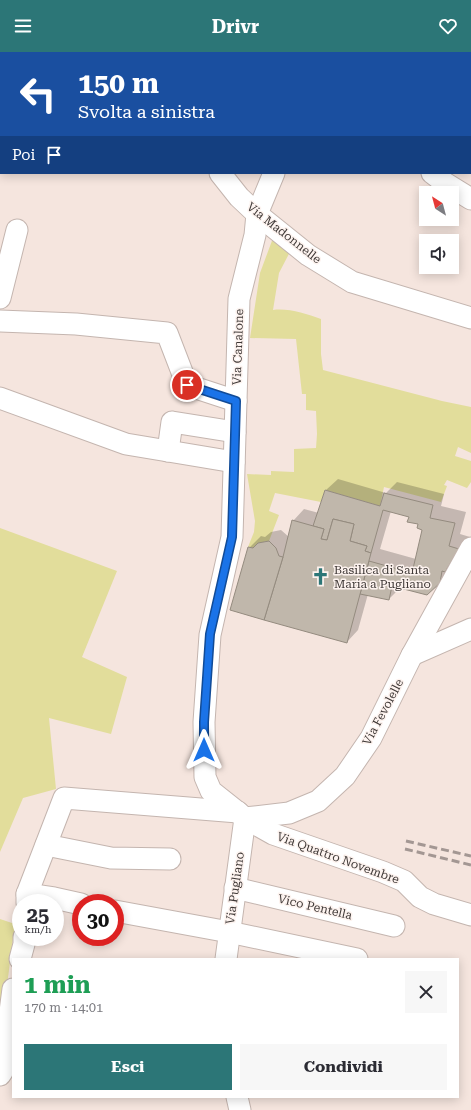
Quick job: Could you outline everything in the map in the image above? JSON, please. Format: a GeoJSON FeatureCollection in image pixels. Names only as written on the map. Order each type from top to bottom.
{"type":"FeatureCollection","features":[{"type":"Feature","properties":{"kind":"street","name":"Via Madonnelle"},"geometry":{"type":"LineString","coordinates":[[221,174],[239,196],[257,214],[308,255],[352,282],[471,318]]}},
{"type":"Feature","properties":{"kind":"street","name":"Via Canalone"},"geometry":{"type":"LineString","coordinates":[[211,791],[205,777],[204,722],[210,634],[232,537],[239,299],[255,235],[257,214],[274,174]]}},
{"type":"Feature","properties":{"kind":"street"},"geometry":{"type":"LineString","coordinates":[[433,174],[471,199]]}},
{"type":"Feature","properties":{"kind":"street"},"geometry":{"type":"LineString","coordinates":[[0,298],[10,238]]}},
{"type":"Feature","properties":{"kind":"street"},"geometry":{"type":"LineString","coordinates":[[0,321],[76,324],[167,333],[187,385],[236,401]]}},
{"type":"Feature","properties":{"kind":"street"},"geometry":{"type":"LineString","coordinates":[[0,398],[126,444],[234,462]]}},
{"type":"Feature","properties":{"kind":"street"},"geometry":{"type":"LineString","coordinates":[[168,451],[172,422],[235,432]]}},
{"type":"Feature","properties":{"kind":"street","name":"Via Fevolelle"},"geometry":{"type":"LineString","coordinates":[[241,815],[289,813],[318,801],[345,776],[371,738],[412,655],[471,548]]}},
{"type":"Feature","properties":{"kind":"street"},"geometry":{"type":"LineString","coordinates":[[412,655],[471,629]]}},
{"type":"Feature","properties":{"kind":"street","name":"Via Quattro Novembre"},"geometry":{"type":"LineString","coordinates":[[211,791],[241,815],[273,834],[383,872],[404,881],[420,897],[434,904],[471,915]]}},
{"type":"Feature","properties":{"kind":"street"},"geometry":{"type":"LineString","coordinates":[[28,894],[64,798],[241,815]]}},
{"type":"Feature","properties":{"kind":"street","name":"Via Pugliano"},"geometry":{"type":"LineString","coordinates":[[231,958],[229,932],[235,888],[241,815]]}},
{"type":"Feature","properties":{"kind":"street"},"geometry":{"type":"LineString","coordinates":[[46,846],[111,858],[170,859]]}},
{"type":"Feature","properties":{"kind":"street","name":"Vico Pentella"},"geometry":{"type":"LineString","coordinates":[[235,888],[394,926]]}},
{"type":"Feature","properties":{"kind":"street"},"geometry":{"type":"LineString","coordinates":[[124,913],[229,932],[352,958]]}},
{"type":"Feature","properties":{"kind":"street"},"geometry":{"type":"LineString","coordinates":[[20,958],[23,946]]}},
{"type":"Feature","properties":{"kind":"street"},"geometry":{"type":"LineString","coordinates":[[0,1075],[2,1072],[12,997]]}},
{"type":"Feature","properties":{"kind":"street"},"geometry":{"type":"LineString","coordinates":[[237,1098],[240,1110]]}},
{"type":"Feature","properties":{"kind":"shaded area"},"geometry":{"type":"Polygon","coordinates":[[[273,238],[292,248],[279,273],[273,310],[303,313],[321,319],[321,354],[323,370],[442,401],[471,407],[471,453],[458,447],[455,456],[471,461],[471,482],[467,488],[447,480],[444,485],[447,486],[441,502],[384,487],[380,506],[325,490],[321,502],[275,493],[269,511],[279,515],[269,541],[258,543],[253,548],[248,547],[254,532],[255,521],[247,474],[271,475],[271,471],[294,472],[294,449],[316,448],[316,411],[306,410],[306,394],[302,394],[296,339],[250,338],[260,273],[273,238]]]}},
{"type":"Feature","properties":{"kind":"shaded area"},"geometry":{"type":"Polygon","coordinates":[[[0,528],[117,571],[82,657],[127,677],[111,734],[49,718],[56,789],[23,798],[0,852],[0,528]]]}},
{"type":"Feature","properties":{"kind":"shaded area"},"geometry":{"type":"Polygon","coordinates":[[[0,919],[12,923],[12,946],[0,1039],[0,919]]]}},
{"type":"Feature","properties":{"kind":"building"},"geometry":{"type":"Polygon","coordinates":[[[325,490],[380,506],[384,493],[433,505],[430,518],[455,523],[449,546],[459,549],[445,572],[442,571],[440,583],[427,595],[392,586],[389,600],[360,594],[369,561],[412,573],[422,530],[417,528],[418,524],[407,522],[409,517],[383,510],[371,553],[365,551],[367,546],[350,541],[354,524],[333,519],[327,540],[321,539],[324,529],[313,526],[325,490]]]}},
{"type":"Feature","properties":{"kind":"building","name":"Basilica di Santa Maria a Pugliano"},"geometry":{"type":"Polygon","coordinates":[[[333,519],[354,524],[350,541],[367,546],[365,551],[371,553],[347,643],[264,620],[283,557],[292,520],[324,529],[321,539],[327,540],[333,519]]]}},
{"type":"Feature","properties":{"kind":"building"},"geometry":{"type":"Polygon","coordinates":[[[269,541],[276,548],[279,556],[283,557],[264,620],[230,610],[248,547],[253,548],[258,543],[269,541]]]}},
{"type":"Feature","properties":{"kind":"railway"},"geometry":{"type":"LineString","coordinates":[[406,841],[471,856]]}},
{"type":"Feature","properties":{"kind":"railway"},"geometry":{"type":"LineString","coordinates":[[405,849],[471,865]]}},
{"type":"Feature","properties":{"kind":"place","name":"Basilica di Santa Maria a Pugliano"},"geometry":{"type":"Point","coordinates":[321,577]}},
{"type":"Feature","properties":{"kind":"route"},"geometry":{"type":"LineString","coordinates":[[187,385],[236,401],[232,537],[210,634],[204,722],[204,750]]}}]}
